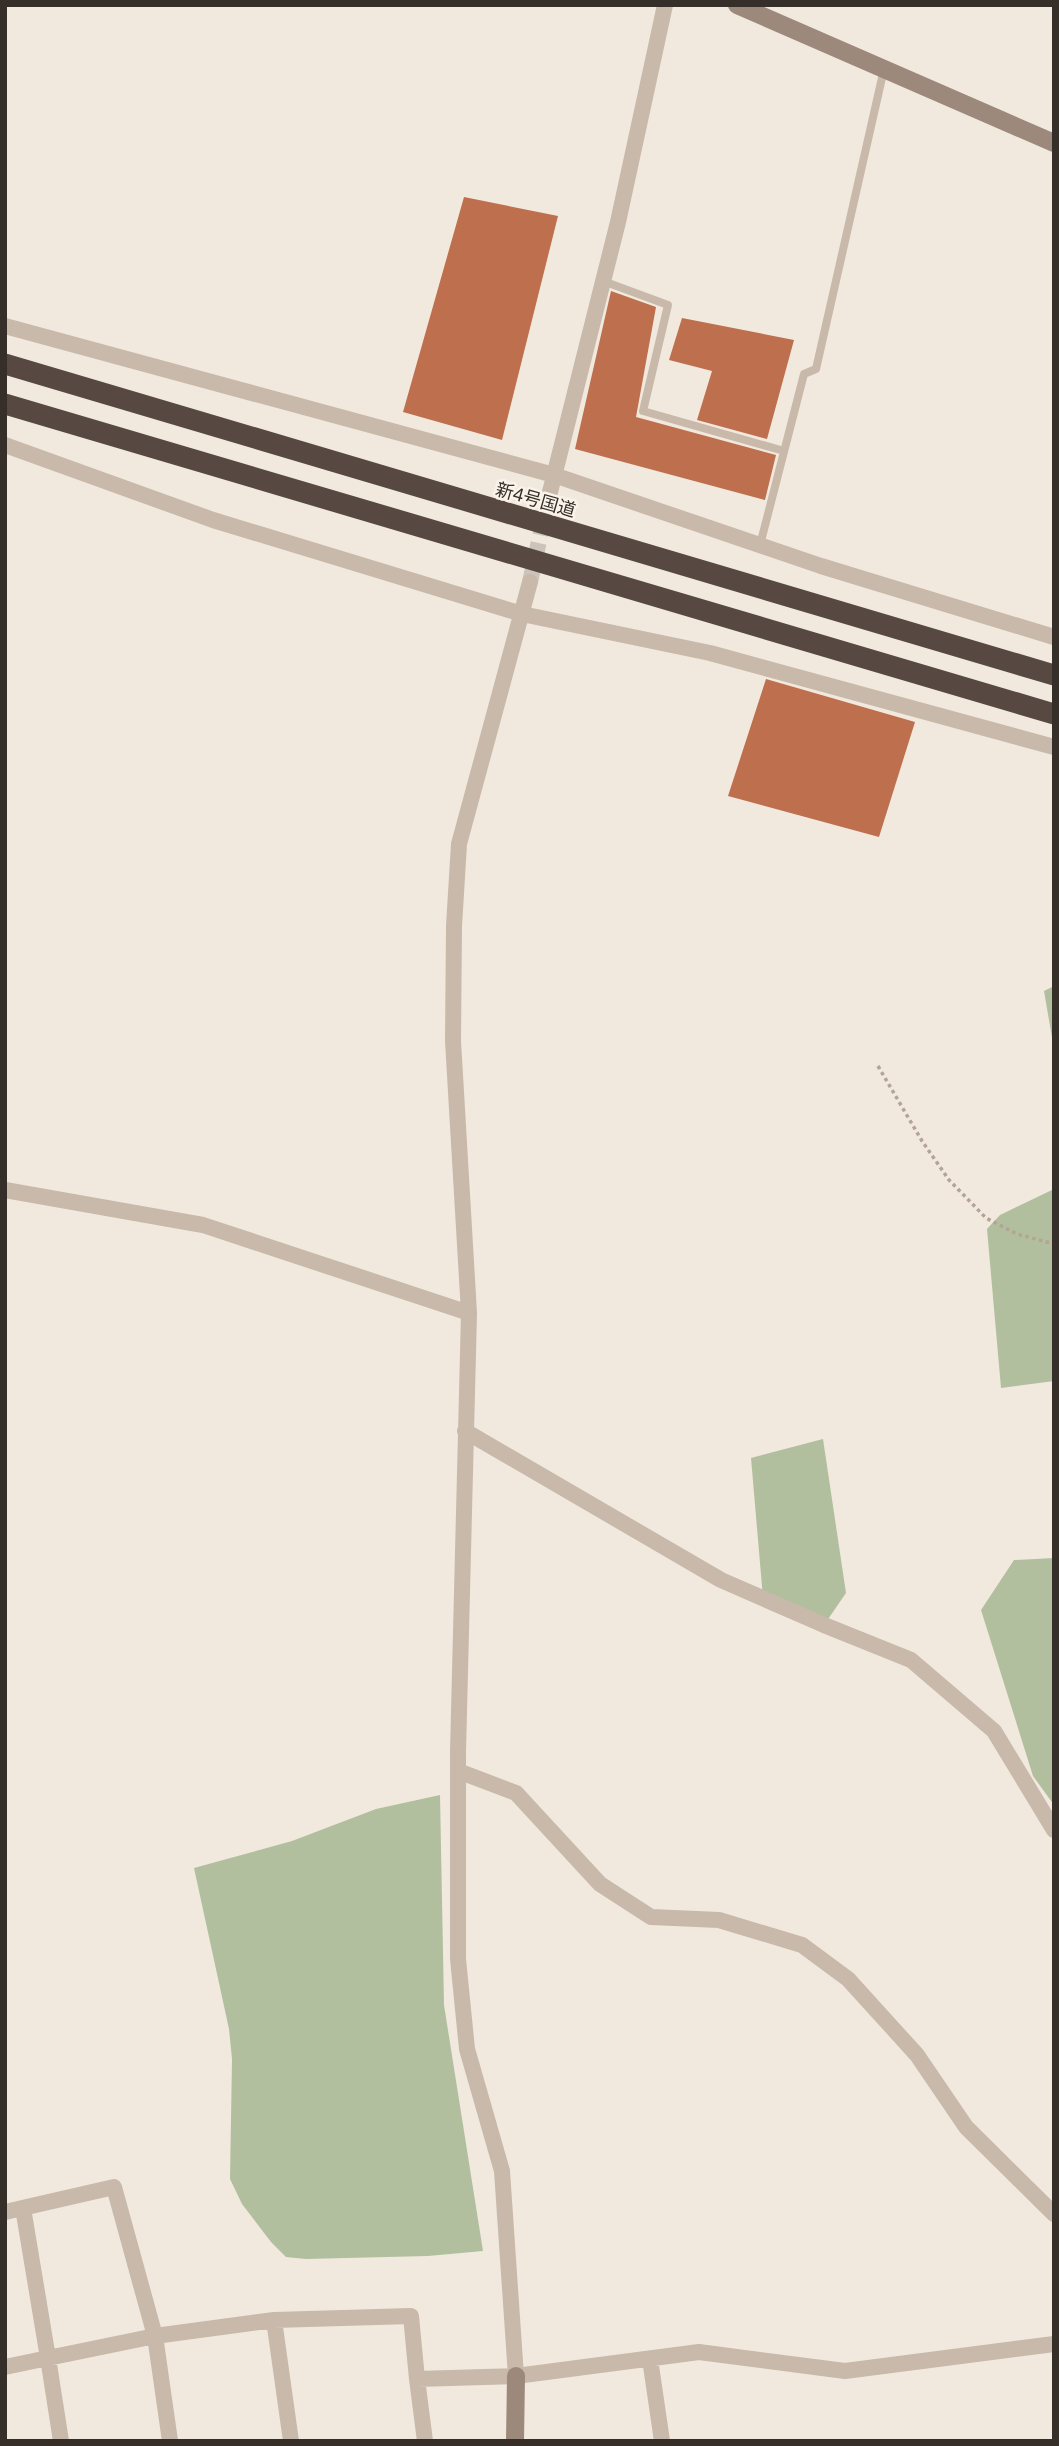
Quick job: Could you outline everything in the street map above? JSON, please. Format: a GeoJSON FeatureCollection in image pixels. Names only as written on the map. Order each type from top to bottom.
{"type":"FeatureCollection","features":[{"type":"Feature","properties":{"kind":"highway","name":"新4号国道"},"geometry":{"type":"LineString","coordinates":[[5,364],[1054,675]]}},
{"type":"Feature","properties":{"kind":"highway"},"geometry":{"type":"LineString","coordinates":[[5,404],[1054,714]]}},
{"type":"Feature","properties":{"kind":"street"},"geometry":{"type":"LineString","coordinates":[[548,500],[603,281],[665,5]]}},
{"type":"Feature","properties":{"kind":"street"},"geometry":{"type":"LineString","coordinates":[[737,5],[1054,143]]}},
{"type":"Feature","properties":{"kind":"street"},"geometry":{"type":"LineString","coordinates":[[5,326],[554,475],[760,545],[1054,637]]}},
{"type":"Feature","properties":{"kind":"street"},"geometry":{"type":"LineString","coordinates":[[5,444],[213,520],[522,614],[710,653],[1054,747]]}},
{"type":"Feature","properties":{"kind":"street"},"geometry":{"type":"LineString","coordinates":[[515,2441],[516,2376],[502,2171],[467,2049],[458,1959],[458,1771],[469,1313],[453,1041],[454,926],[459,844],[530,582]]}},
{"type":"Feature","properties":{"kind":"street"},"geometry":{"type":"LineString","coordinates":[[5,1190],[203,1225],[469,1313]]}},
{"type":"Feature","properties":{"kind":"street"},"geometry":{"type":"LineString","coordinates":[[465,1432],[721,1580],[911,1660],[995,1731],[1054,1830]]}},
{"type":"Feature","properties":{"kind":"street"},"geometry":{"type":"LineString","coordinates":[[458,1771],[516,1793],[600,1884],[651,1917],[719,1920],[802,1945],[848,1979],[917,2055],[966,2127],[1054,2214]]}},
{"type":"Feature","properties":{"kind":"street"},"geometry":{"type":"LineString","coordinates":[[5,2212],[114,2187],[155,2336],[170,2441]]}},
{"type":"Feature","properties":{"kind":"street"},"geometry":{"type":"LineString","coordinates":[[23,2208],[61,2441]]}},
{"type":"Feature","properties":{"kind":"street"},"geometry":{"type":"LineString","coordinates":[[5,2367],[155,2336],[274,2320],[411,2316],[425,2441]]}},
{"type":"Feature","properties":{"kind":"street"},"geometry":{"type":"LineString","coordinates":[[274,2320],[291,2441]]}},
{"type":"Feature","properties":{"kind":"street"},"geometry":{"type":"LineString","coordinates":[[417,2379],[516,2376],[699,2352],[845,2371],[1054,2344]]}},
{"type":"Feature","properties":{"kind":"street"},"geometry":{"type":"LineString","coordinates":[[650,2359],[662,2441]]}},
{"type":"Feature","properties":{"kind":"lane"},"geometry":{"type":"LineString","coordinates":[[760,545],[804,374],[816,369],[884,69]]}},
{"type":"Feature","properties":{"kind":"lane"},"geometry":{"type":"LineString","coordinates":[[603,281],[668,305],[643,411],[784,451]]}},
{"type":"Feature","properties":{"kind":"path"},"geometry":{"type":"LineString","coordinates":[[878,1066],[922,1142],[949,1180],[986,1218],[1017,1234],[1054,1244]]}},
{"type":"Feature","properties":{"kind":"green space"},"geometry":{"type":"Polygon","coordinates":[[[1054,986],[1054,1049],[1044,991],[1054,986]]]}},
{"type":"Feature","properties":{"kind":"green space"},"geometry":{"type":"Polygon","coordinates":[[[1054,1189],[1054,1381],[1001,1388],[987,1229],[1000,1215],[1054,1189]]]}},
{"type":"Feature","properties":{"kind":"green space"},"geometry":{"type":"Polygon","coordinates":[[[823,1439],[846,1593],[824,1625],[763,1598],[751,1458],[823,1439]]]}},
{"type":"Feature","properties":{"kind":"green space"},"geometry":{"type":"Polygon","coordinates":[[[1054,1558],[1054,1805],[1033,1776],[981,1610],[1014,1560],[1054,1558]]]}},
{"type":"Feature","properties":{"kind":"green space"},"geometry":{"type":"Polygon","coordinates":[[[440,1795],[444,2005],[483,2251],[428,2256],[306,2259],[286,2257],[242,2204],[230,2179],[232,2059],[229,2029],[194,1868],[292,1841],[376,1809],[440,1795]]]}},
{"type":"Feature","properties":{"kind":"building"},"geometry":{"type":"Polygon","coordinates":[[[464,197],[558,216],[502,440],[403,412],[464,197]]]}},
{"type":"Feature","properties":{"kind":"building"},"geometry":{"type":"Polygon","coordinates":[[[611,291],[656,307],[636,417],[776,455],[765,500],[575,449],[611,291]]]}},
{"type":"Feature","properties":{"kind":"building"},"geometry":{"type":"Polygon","coordinates":[[[682,318],[794,340],[767,439],[697,420],[712,371],[669,360],[682,318]]]}},
{"type":"Feature","properties":{"kind":"building"},"geometry":{"type":"Polygon","coordinates":[[[766,679],[915,722],[879,837],[728,796],[766,679]]]}},
{"type":"Feature","properties":{"kind":"tunnel"},"geometry":{"type":"LineString","coordinates":[[530,582],[548,500]]}}]}
